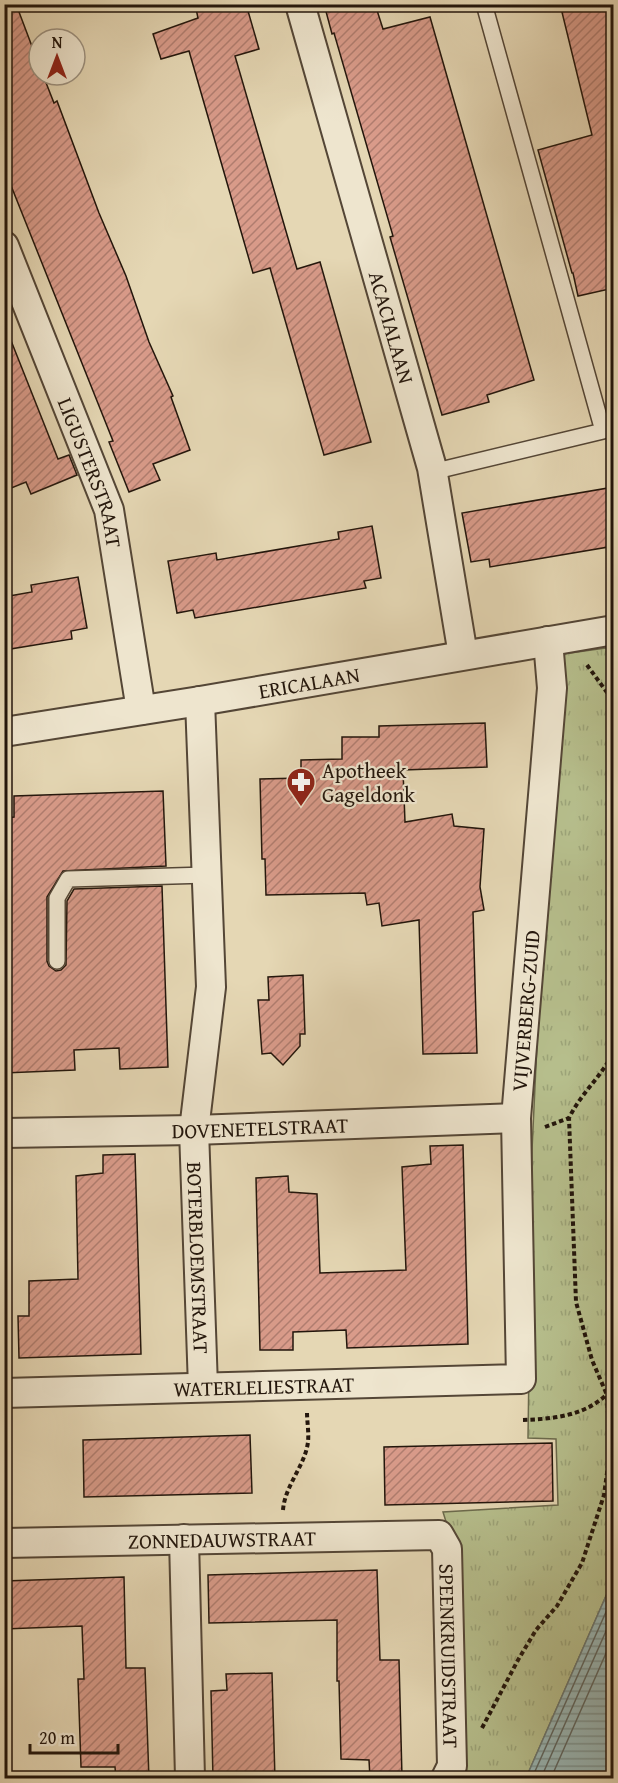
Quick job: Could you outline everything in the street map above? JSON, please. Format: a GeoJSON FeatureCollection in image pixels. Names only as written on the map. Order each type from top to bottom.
{"type":"FeatureCollection","features":[{"type":"Feature","properties":{"kind":"street","name":"ACACIALAAN"},"geometry":{"type":"LineString","coordinates":[[300,4],[432,472],[463,655]]}},
{"type":"Feature","properties":{"kind":"street","name":"LIGUSTERSTRAAT"},"geometry":{"type":"LineString","coordinates":[[4,246],[109,510],[141,710]]}},
{"type":"Feature","properties":{"kind":"street","name":"ERICALAAN"},"geometry":{"type":"LineString","coordinates":[[4,732],[614,630]]}},
{"type":"Feature","properties":{"kind":"street","name":"VIJVERBERG-ZUID"},"geometry":{"type":"LineString","coordinates":[[521,1379],[516,1118],[552,688],[548,641]]}},
{"type":"Feature","properties":{"kind":"street","name":"BOTERBLOEMSTRAAT"},"geometry":{"type":"LineString","coordinates":[[200,701],[211,987],[194,1130],[203,1387]]}},
{"type":"Feature","properties":{"kind":"street","name":"DOVENETELSTRAAT"},"geometry":{"type":"LineString","coordinates":[[4,1133],[194,1130],[516,1118]]}},
{"type":"Feature","properties":{"kind":"street","name":"WATERLELIESTRAAT"},"geometry":{"type":"LineString","coordinates":[[4,1393],[521,1379]]}},
{"type":"Feature","properties":{"kind":"street","name":"ZONNEDAUWSTRAAT"},"geometry":{"type":"LineString","coordinates":[[4,1543],[439,1535]]}},
{"type":"Feature","properties":{"kind":"street","name":"SPEENKRUIDSTRAAT"},"geometry":{"type":"LineString","coordinates":[[439,1535],[447,1549],[452,1766],[446,1779]]}},
{"type":"Feature","properties":{"kind":"street"},"geometry":{"type":"LineString","coordinates":[[184,1539],[190,1779]]}},
{"type":"Feature","properties":{"kind":"lane"},"geometry":{"type":"LineString","coordinates":[[432,472],[603,431],[484,4]]}},
{"type":"Feature","properties":{"kind":"lane"},"geometry":{"type":"LineString","coordinates":[[57,961],[57,898],[68,879],[207,875]]}},
{"type":"Feature","properties":{"kind":"path"},"geometry":{"type":"LineString","coordinates":[[587,665],[614,702]]}},
{"type":"Feature","properties":{"kind":"path"},"geometry":{"type":"LineString","coordinates":[[477,1738],[536,1630],[557,1606],[582,1563],[604,1495],[610,1451],[607,1395],[592,1360],[576,1302],[569,1118],[576,1104],[614,1051]]}},
{"type":"Feature","properties":{"kind":"path"},"geometry":{"type":"LineString","coordinates":[[282,1538],[284,1499],[308,1442],[306,1384]]}},
{"type":"Feature","properties":{"kind":"path"},"geometry":{"type":"LineString","coordinates":[[523,1420],[548,1419],[571,1414],[596,1404],[607,1395]]}},
{"type":"Feature","properties":{"kind":"green space"},"geometry":{"type":"Polygon","coordinates":[[[613,647],[613,1580],[526,1778],[457,1778],[455,1551],[443,1512],[558,1505],[556,1439],[528,1438],[532,1150],[542,938],[563,654],[613,647]]]}},
{"type":"Feature","properties":{"kind":"water"},"geometry":{"type":"Polygon","coordinates":[[[613,1580],[613,1778],[526,1778],[533,1762],[613,1580]]]}},
{"type":"Feature","properties":{"kind":"building"},"geometry":{"type":"Polygon","coordinates":[[[4,4],[16,4],[27,33],[27,87],[48,87],[54,103],[57,101],[99,213],[126,276],[149,342],[173,396],[171,397],[190,450],[153,464],[160,480],[129,492],[109,442],[113,441],[4,168],[4,4]]]}},
{"type":"Feature","properties":{"kind":"building"},"geometry":{"type":"Polygon","coordinates":[[[195,4],[246,4],[259,49],[235,56],[297,269],[320,262],[371,442],[324,455],[270,268],[253,273],[189,51],[161,59],[153,34],[198,18],[195,4]]]}},
{"type":"Feature","properties":{"kind":"building"},"geometry":{"type":"Polygon","coordinates":[[[324,4],[375,4],[383,29],[430,17],[534,380],[487,395],[489,402],[442,415],[390,237],[393,236],[324,4]]]}},
{"type":"Feature","properties":{"kind":"building"},"geometry":{"type":"Polygon","coordinates":[[[560,4],[614,4],[614,288],[578,296],[538,150],[592,135],[560,4]]]}},
{"type":"Feature","properties":{"kind":"building"},"geometry":{"type":"Polygon","coordinates":[[[4,328],[6,328],[58,459],[69,455],[77,475],[31,494],[26,482],[4,491],[4,328]]]}},
{"type":"Feature","properties":{"kind":"building"},"geometry":{"type":"Polygon","coordinates":[[[614,487],[614,546],[490,567],[489,559],[471,562],[462,513],[614,487]]]}},
{"type":"Feature","properties":{"kind":"building"},"geometry":{"type":"Polygon","coordinates":[[[372,526],[381,578],[364,581],[366,588],[195,618],[193,610],[177,613],[168,561],[216,553],[217,560],[339,539],[338,532],[372,526]]]}},
{"type":"Feature","properties":{"kind":"building"},"geometry":{"type":"Polygon","coordinates":[[[78,577],[87,628],[71,631],[72,639],[4,650],[4,597],[32,592],[31,585],[78,577]]]}},
{"type":"Feature","properties":{"kind":"building"},"geometry":{"type":"Polygon","coordinates":[[[485,723],[487,767],[403,770],[405,822],[452,814],[454,826],[484,829],[480,887],[484,910],[473,912],[477,1053],[423,1054],[419,920],[382,926],[379,903],[367,905],[365,893],[266,895],[265,859],[262,859],[260,779],[301,778],[301,760],[342,759],[342,737],[379,737],[379,726],[485,723]]]}},
{"type":"Feature","properties":{"kind":"building"},"geometry":{"type":"Polygon","coordinates":[[[163,791],[166,866],[63,871],[47,897],[47,961],[49,966],[56,971],[66,965],[67,901],[74,889],[162,886],[168,1067],[120,1069],[119,1048],[74,1050],[75,1070],[4,1073],[4,818],[14,817],[14,796],[163,791]]]}},
{"type":"Feature","properties":{"kind":"building"},"geometry":{"type":"Polygon","coordinates":[[[303,975],[305,1034],[300,1034],[300,1046],[283,1065],[271,1053],[262,1054],[258,1000],[269,1000],[268,977],[303,975]]]}},
{"type":"Feature","properties":{"kind":"building"},"geometry":{"type":"Polygon","coordinates":[[[463,1145],[468,1344],[347,1348],[346,1330],[293,1332],[293,1350],[260,1350],[256,1178],[288,1176],[289,1192],[317,1194],[320,1273],[406,1270],[402,1167],[431,1164],[430,1146],[463,1145]]]}},
{"type":"Feature","properties":{"kind":"building"},"geometry":{"type":"Polygon","coordinates":[[[135,1154],[141,1354],[19,1358],[18,1316],[29,1316],[29,1281],[78,1279],[76,1176],[103,1173],[103,1155],[135,1154]]]}},
{"type":"Feature","properties":{"kind":"building"},"geometry":{"type":"Polygon","coordinates":[[[250,1435],[252,1493],[84,1497],[83,1440],[250,1435]]]}},
{"type":"Feature","properties":{"kind":"building"},"geometry":{"type":"Polygon","coordinates":[[[552,1443],[553,1501],[385,1505],[384,1447],[552,1443]]]}},
{"type":"Feature","properties":{"kind":"building"},"geometry":{"type":"Polygon","coordinates":[[[377,1570],[380,1660],[399,1660],[402,1777],[370,1778],[369,1760],[341,1759],[337,1620],[209,1623],[208,1575],[377,1570]]]}},
{"type":"Feature","properties":{"kind":"building"},"geometry":{"type":"Polygon","coordinates":[[[124,1577],[126,1668],[145,1668],[149,1779],[116,1779],[115,1767],[81,1767],[78,1679],[84,1679],[82,1626],[4,1629],[4,1581],[124,1577]]]}},
{"type":"Feature","properties":{"kind":"building"},"geometry":{"type":"Polygon","coordinates":[[[272,1673],[275,1779],[213,1779],[211,1691],[227,1690],[226,1674],[272,1673]]]}},
{"type":"Feature","properties":{"kind":"place","name":"Apotheek Gageldonk"},"geometry":{"type":"Point","coordinates":[301,808]}}]}
